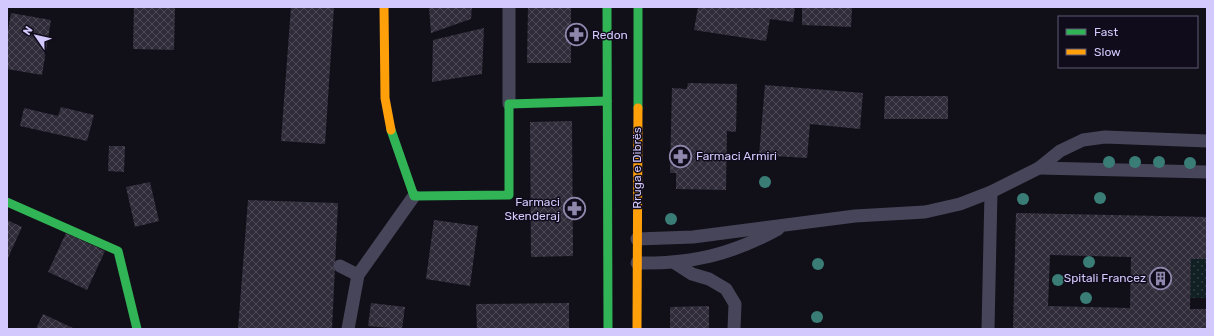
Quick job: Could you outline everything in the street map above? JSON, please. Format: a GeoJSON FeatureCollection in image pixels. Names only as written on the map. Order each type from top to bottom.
{"type":"FeatureCollection","features":[{"type":"Feature","properties":{"kind":"street"},"geometry":{"type":"LineString","coordinates":[[384,7],[385,98],[392,137],[414,196],[509,195],[509,104],[607,101]]}},
{"type":"Feature","properties":{"kind":"street"},"geometry":{"type":"LineString","coordinates":[[607,7],[608,329]]}},
{"type":"Feature","properties":{"kind":"street","name":"Rruga e Dibrës"},"geometry":{"type":"LineString","coordinates":[[638,7],[638,329]]}},
{"type":"Feature","properties":{"kind":"street"},"geometry":{"type":"LineString","coordinates":[[7,202],[118,251],[137,329]]}},
{"type":"Feature","properties":{"kind":"lane"},"geometry":{"type":"LineString","coordinates":[[509,7],[509,104]]}},
{"type":"Feature","properties":{"kind":"lane"},"geometry":{"type":"LineString","coordinates":[[637,239],[693,237],[855,216],[925,212],[960,204],[991,192],[1039,168],[1060,151],[1083,140],[1105,137],[1207,141]]}},
{"type":"Feature","properties":{"kind":"lane"},"geometry":{"type":"LineString","coordinates":[[1039,168],[1207,172]]}},
{"type":"Feature","properties":{"kind":"lane"},"geometry":{"type":"LineString","coordinates":[[988,329],[991,192]]}},
{"type":"Feature","properties":{"kind":"lane"},"geometry":{"type":"LineString","coordinates":[[348,329],[358,275],[414,196]]}},
{"type":"Feature","properties":{"kind":"lane"},"geometry":{"type":"LineString","coordinates":[[637,263],[675,263],[725,253],[754,242],[785,226]]}},
{"type":"Feature","properties":{"kind":"lane"},"geometry":{"type":"LineString","coordinates":[[675,263],[692,274],[709,279],[726,289],[735,304],[734,329]]}},
{"type":"Feature","properties":{"kind":"lane"},"geometry":{"type":"LineString","coordinates":[[340,266],[358,275]]}},
{"type":"Feature","properties":{"kind":"shaded area"},"geometry":{"type":"Polygon","coordinates":[[[1191,259],[1207,259],[1207,298],[1190,298],[1191,259]]]}},
{"type":"Feature","properties":{"kind":"building"},"geometry":{"type":"Polygon","coordinates":[[[134,7],[175,7],[174,50],[133,49],[134,7]]]}},
{"type":"Feature","properties":{"kind":"building"},"geometry":{"type":"Polygon","coordinates":[[[291,7],[334,7],[325,144],[281,141],[291,7]]]}},
{"type":"Feature","properties":{"kind":"building"},"geometry":{"type":"Polygon","coordinates":[[[429,7],[472,7],[471,19],[431,33],[429,7]]]}},
{"type":"Feature","properties":{"kind":"building"},"geometry":{"type":"Polygon","coordinates":[[[528,7],[571,7],[571,63],[527,63],[528,7]]]}},
{"type":"Feature","properties":{"kind":"building"},"geometry":{"type":"Polygon","coordinates":[[[698,7],[795,7],[793,22],[770,19],[766,41],[694,30],[698,7]]]}},
{"type":"Feature","properties":{"kind":"building"},"geometry":{"type":"Polygon","coordinates":[[[802,7],[852,7],[851,27],[802,25],[802,7]]]}},
{"type":"Feature","properties":{"kind":"building"},"geometry":{"type":"Polygon","coordinates":[[[11,13],[51,20],[42,75],[7,69],[7,36],[11,13]]]}},
{"type":"Feature","properties":{"kind":"building"},"geometry":{"type":"Polygon","coordinates":[[[484,28],[482,74],[432,82],[433,40],[484,28]]]}},
{"type":"Feature","properties":{"kind":"building"},"geometry":{"type":"Polygon","coordinates":[[[688,83],[737,84],[736,132],[727,131],[726,190],[676,189],[676,173],[670,173],[672,88],[687,89],[688,83]]]}},
{"type":"Feature","properties":{"kind":"building"},"geometry":{"type":"Polygon","coordinates":[[[765,85],[863,93],[860,129],[810,124],[807,158],[759,155],[765,85]]]}},
{"type":"Feature","properties":{"kind":"building"},"geometry":{"type":"Polygon","coordinates":[[[885,96],[948,96],[948,119],[884,119],[885,96]]]}},
{"type":"Feature","properties":{"kind":"building"},"geometry":{"type":"Polygon","coordinates":[[[61,107],[94,115],[87,141],[20,126],[24,108],[58,116],[61,107]]]}},
{"type":"Feature","properties":{"kind":"building"},"geometry":{"type":"Polygon","coordinates":[[[572,121],[573,256],[531,257],[530,122],[572,121]]]}},
{"type":"Feature","properties":{"kind":"building"},"geometry":{"type":"Polygon","coordinates":[[[109,146],[125,146],[124,172],[108,171],[109,146]]]}},
{"type":"Feature","properties":{"kind":"building"},"geometry":{"type":"Polygon","coordinates":[[[150,182],[159,221],[135,227],[126,187],[150,182]]]}},
{"type":"Feature","properties":{"kind":"building"},"geometry":{"type":"Polygon","coordinates":[[[248,200],[338,203],[332,329],[238,329],[248,200]]]}},
{"type":"Feature","properties":{"kind":"building","name":"Spitali Francez"},"geometry":{"type":"Polygon","coordinates":[[[1016,213],[1207,217],[1207,259],[1191,259],[1190,309],[1207,309],[1207,329],[1013,329],[1016,213]],[[1050,255],[1048,306],[1130,308],[1131,257],[1050,255]]]}},
{"type":"Feature","properties":{"kind":"building"},"geometry":{"type":"Polygon","coordinates":[[[7,220],[22,227],[7,260],[7,220]]]}},
{"type":"Feature","properties":{"kind":"building"},"geometry":{"type":"Polygon","coordinates":[[[434,220],[478,226],[470,286],[426,279],[434,220]]]}},
{"type":"Feature","properties":{"kind":"building"},"geometry":{"type":"Polygon","coordinates":[[[66,233],[105,251],[87,290],[48,272],[66,233]]]}},
{"type":"Feature","properties":{"kind":"building"},"geometry":{"type":"Polygon","coordinates":[[[371,303],[405,307],[402,329],[368,326],[371,303]]]}},
{"type":"Feature","properties":{"kind":"building"},"geometry":{"type":"Polygon","coordinates":[[[569,303],[569,329],[477,329],[476,304],[569,303]]]}},
{"type":"Feature","properties":{"kind":"building"},"geometry":{"type":"Polygon","coordinates":[[[709,306],[709,329],[670,329],[670,307],[709,306]]]}},
{"type":"Feature","properties":{"kind":"building"},"geometry":{"type":"Polygon","coordinates":[[[43,314],[75,329],[36,329],[43,314]]]}},
{"type":"Feature","properties":{"kind":"traffic: fast"},"geometry":{"type":"LineString","coordinates":[[607,7],[608,329]]}},
{"type":"Feature","properties":{"kind":"traffic: fast"},"geometry":{"type":"LineString","coordinates":[[638,7],[638,108]]}},
{"type":"Feature","properties":{"kind":"traffic: fast"},"geometry":{"type":"LineString","coordinates":[[391,130],[414,196],[509,195],[509,104],[607,101]]}},
{"type":"Feature","properties":{"kind":"traffic: fast"},"geometry":{"type":"LineString","coordinates":[[7,202],[118,251],[137,329]]}},
{"type":"Feature","properties":{"kind":"traffic: slow"},"geometry":{"type":"LineString","coordinates":[[384,7],[385,98],[391,130]]}},
{"type":"Feature","properties":{"kind":"traffic: slow"},"geometry":{"type":"LineString","coordinates":[[637,329],[638,108]]}},
{"type":"Feature","properties":{"kind":"place","name":"Redon"},"geometry":{"type":"Point","coordinates":[577,35]}},
{"type":"Feature","properties":{"kind":"place","name":"Farmaci Armiri"},"geometry":{"type":"Point","coordinates":[680,156]}},
{"type":"Feature","properties":{"kind":"place","name":"Farmaci Skenderaj"},"geometry":{"type":"Point","coordinates":[575,209]}},
{"type":"Feature","properties":{"kind":"place","name":"Spitali Francez"},"geometry":{"type":"Point","coordinates":[1161,278]}}]}
